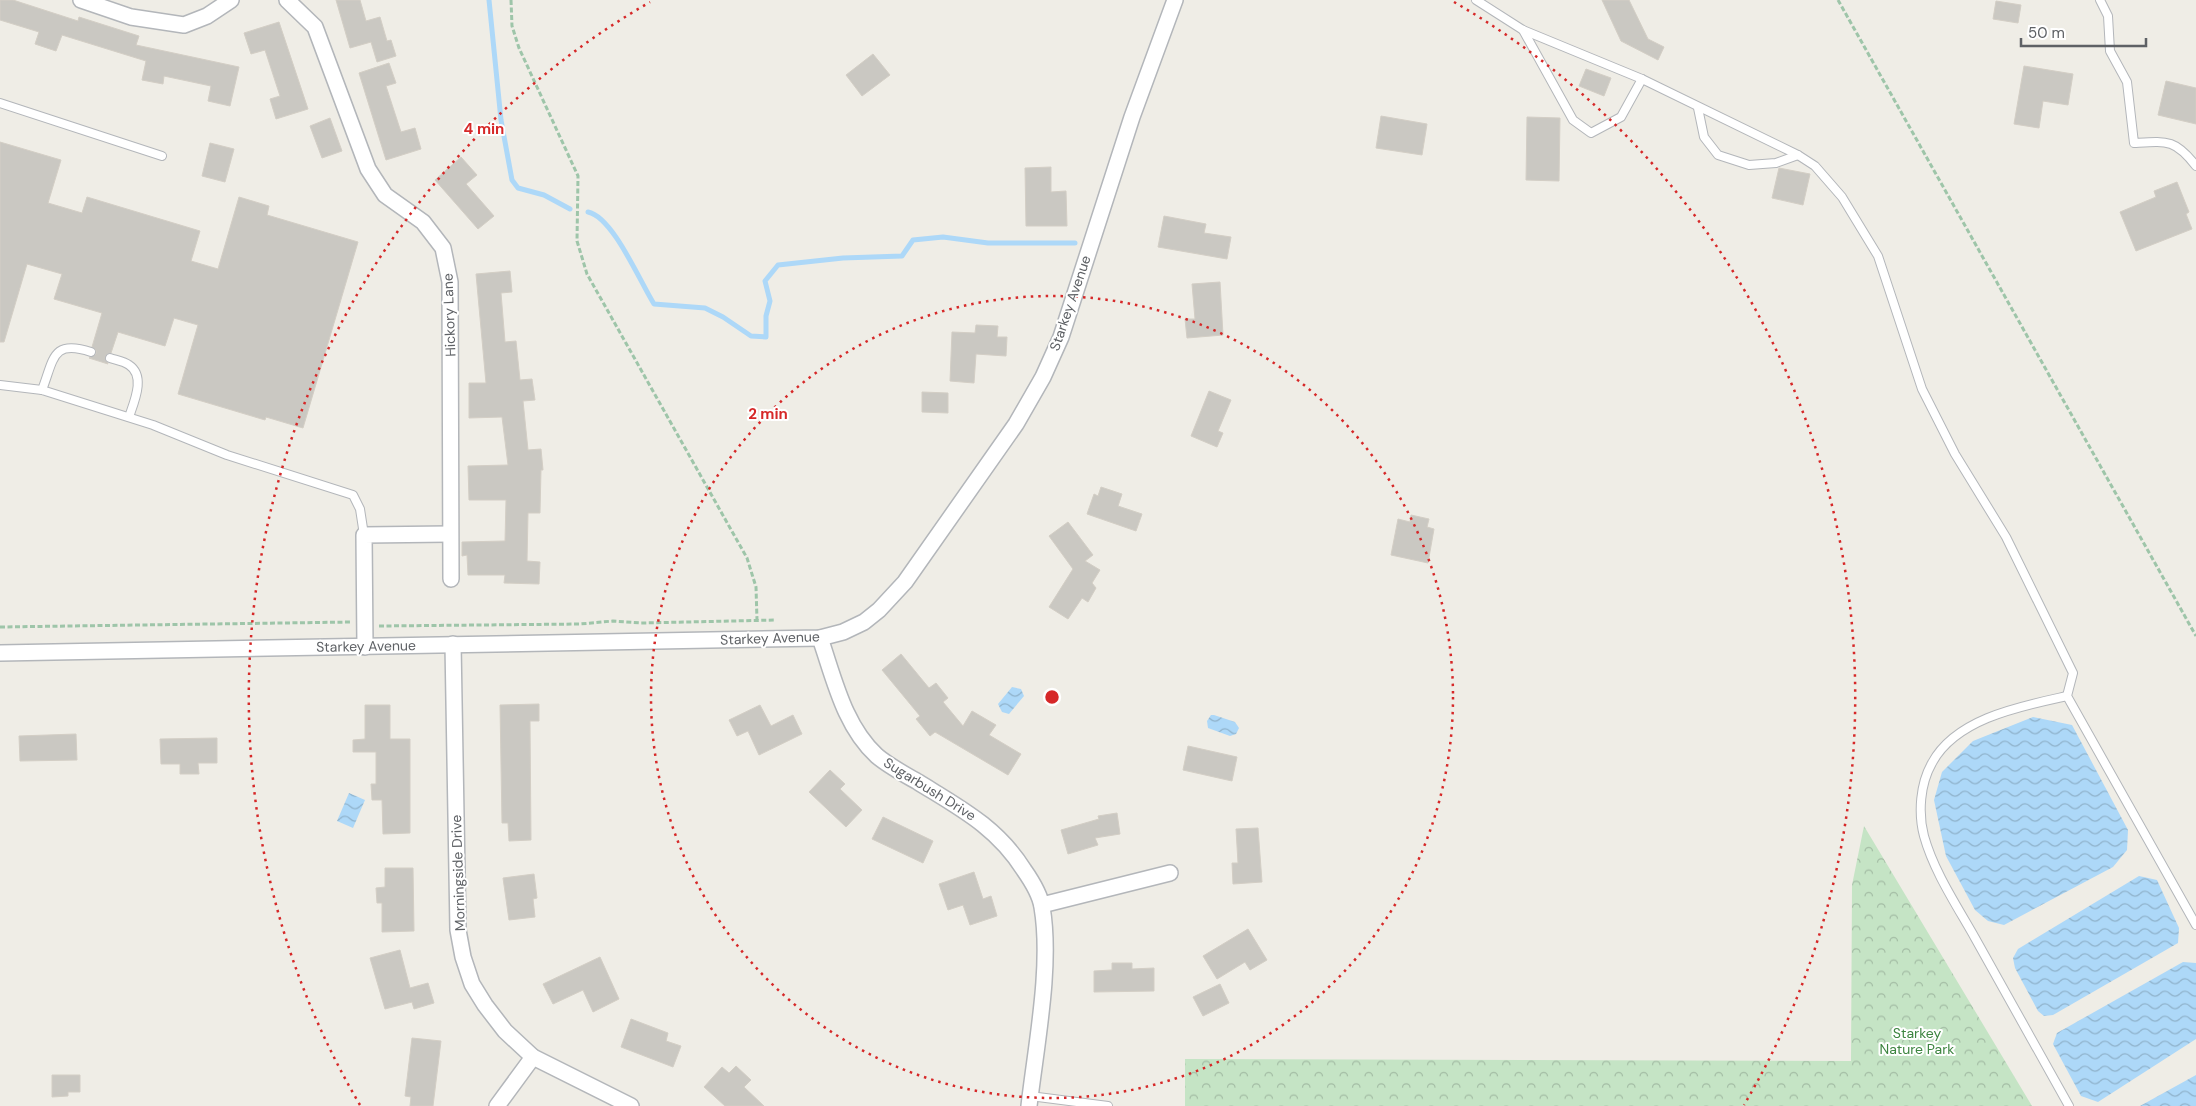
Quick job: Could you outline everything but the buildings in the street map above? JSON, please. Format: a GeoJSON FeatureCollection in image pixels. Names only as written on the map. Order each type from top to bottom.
{"type":"FeatureCollection","features":[{"type":"Feature","properties":{"kind":"street"},"geometry":{"type":"LineString","coordinates":[[81,0],[131,17],[184,25],[206,16],[231,0]]}},
{"type":"Feature","properties":{"kind":"street","name":"Hickory Lane"},"geometry":{"type":"LineString","coordinates":[[286,0],[315,27],[368,169],[385,195],[423,222],[443,248],[450,282],[451,579]]}},
{"type":"Feature","properties":{"kind":"street","name":"Starkey Avenue"},"geometry":{"type":"LineString","coordinates":[[0,653],[820,638],[843,632],[864,622],[879,610],[905,582],[1016,424],[1039,385],[1061,337],[1132,117],[1175,0]]}},
{"type":"Feature","properties":{"kind":"street"},"geometry":{"type":"LineString","coordinates":[[365,647],[364,535],[450,534]]}},
{"type":"Feature","properties":{"kind":"street","name":"Sugarbush Drive"},"geometry":{"type":"LineString","coordinates":[[820,638],[845,710],[860,737],[876,755],[894,769],[975,816],[997,834],[1031,880],[1042,905],[1045,938],[1044,977],[1030,1101]]}},
{"type":"Feature","properties":{"kind":"street","name":"Morningside Drive"},"geometry":{"type":"LineString","coordinates":[[453,644],[458,930],[472,984],[505,1031],[533,1057],[631,1106]]}},
{"type":"Feature","properties":{"kind":"street"},"geometry":{"type":"LineString","coordinates":[[1042,905],[1170,873]]}},
{"type":"Feature","properties":{"kind":"street"},"geometry":{"type":"LineString","coordinates":[[497,1106],[533,1057]]}},
{"type":"Feature","properties":{"kind":"lane"},"geometry":{"type":"LineString","coordinates":[[1476,0],[1523,30],[1642,79],[1698,108],[1798,155],[1815,166],[1842,196],[1878,256],[1922,389],[1955,454],[2006,537],[2073,673],[2067,696],[2196,925]]}},
{"type":"Feature","properties":{"kind":"lane"},"geometry":{"type":"LineString","coordinates":[[2100,0],[2108,16],[2110,50],[2127,82],[2134,143],[2162,141],[2182,149],[2196,166]]}},
{"type":"Feature","properties":{"kind":"lane"},"geometry":{"type":"LineString","coordinates":[[1523,30],[1573,120],[1591,133],[1621,117],[1642,79]]}},
{"type":"Feature","properties":{"kind":"lane"},"geometry":{"type":"LineString","coordinates":[[0,103],[162,156]]}},
{"type":"Feature","properties":{"kind":"lane"},"geometry":{"type":"LineString","coordinates":[[1698,108],[1704,137],[1718,155],[1748,165],[1776,163],[1798,155]]}},
{"type":"Feature","properties":{"kind":"lane"},"geometry":{"type":"LineString","coordinates":[[42,390],[57,352],[64,347],[75,347],[91,352]]}},
{"type":"Feature","properties":{"kind":"lane"},"geometry":{"type":"LineString","coordinates":[[110,358],[128,364],[135,371],[138,383],[129,417]]}},
{"type":"Feature","properties":{"kind":"lane"},"geometry":{"type":"LineString","coordinates":[[0,385],[42,390],[129,417],[227,455],[354,496],[360,508],[364,535]]}},
{"type":"Feature","properties":{"kind":"lane"},"geometry":{"type":"LineString","coordinates":[[2067,696],[2010,710],[1980,721],[1950,740],[1932,763],[1922,792],[1921,816],[1924,836],[1943,881],[2069,1106]]}},
{"type":"Feature","properties":{"kind":"lane"},"geometry":{"type":"LineString","coordinates":[[1030,1101],[1108,1106]]}},
{"type":"Feature","properties":{"kind":"path"},"geometry":{"type":"LineString","coordinates":[[511,0],[512,26],[519,48],[578,176],[577,241],[587,274],[747,558],[756,587],[757,620]]}},
{"type":"Feature","properties":{"kind":"path"},"geometry":{"type":"LineString","coordinates":[[1838,0],[2196,636]]}},
{"type":"Feature","properties":{"kind":"path"},"geometry":{"type":"LineString","coordinates":[[0,627],[355,622],[365,626],[580,624],[613,620],[641,623],[776,620]]}},
{"type":"Feature","properties":{"kind":"green space","name":"Starkey Nature Park"},"geometry":{"type":"Polygon","coordinates":[[[1864,826],[2032,1106],[1185,1106],[1185,1059],[1851,1061],[1852,885],[1864,826]]]}},
{"type":"Feature","properties":{"kind":"water"},"geometry":{"type":"Polygon","coordinates":[[[1012,687],[1021,689],[1024,696],[1009,714],[1002,712],[998,704],[1012,687]]]}},
{"type":"Feature","properties":{"kind":"water"},"geometry":{"type":"Polygon","coordinates":[[[1211,715],[1235,722],[1239,728],[1236,734],[1230,736],[1208,728],[1207,721],[1211,715]]]}},
{"type":"Feature","properties":{"kind":"water"},"geometry":{"type":"Polygon","coordinates":[[[2033,717],[2072,725],[2128,830],[2127,850],[2113,867],[2004,925],[1988,921],[1975,910],[1946,856],[1934,800],[1942,772],[1973,741],[2033,717]]]}},
{"type":"Feature","properties":{"kind":"water"},"geometry":{"type":"Polygon","coordinates":[[[349,793],[365,800],[353,828],[337,821],[349,793]]]}},
{"type":"Feature","properties":{"kind":"water"},"geometry":{"type":"Polygon","coordinates":[[[2139,876],[2157,880],[2179,928],[2178,943],[2053,1015],[2044,1016],[2038,1011],[2015,968],[2013,958],[2018,949],[2139,876]]]}},
{"type":"Feature","properties":{"kind":"water"},"geometry":{"type":"Polygon","coordinates":[[[2183,962],[2196,963],[2196,1039],[2098,1102],[2081,1096],[2053,1044],[2057,1033],[2183,962]]]}},
{"type":"Feature","properties":{"kind":"water"},"geometry":{"type":"Polygon","coordinates":[[[2196,1075],[2196,1106],[2140,1106],[2196,1075]]]}},
{"type":"Feature","properties":{"kind":"waterway"},"geometry":{"type":"LineString","coordinates":[[489,0],[501,120],[512,180],[518,188],[544,195],[570,209]]}},
{"type":"Feature","properties":{"kind":"waterway"},"geometry":{"type":"LineString","coordinates":[[588,212],[597,216],[607,225],[625,252],[654,304],[705,308],[723,317],[751,336],[766,337],[766,316],[770,301],[765,281],[778,265],[843,258],[902,256],[913,240],[943,237],[988,243],[1075,243]]}}]}
